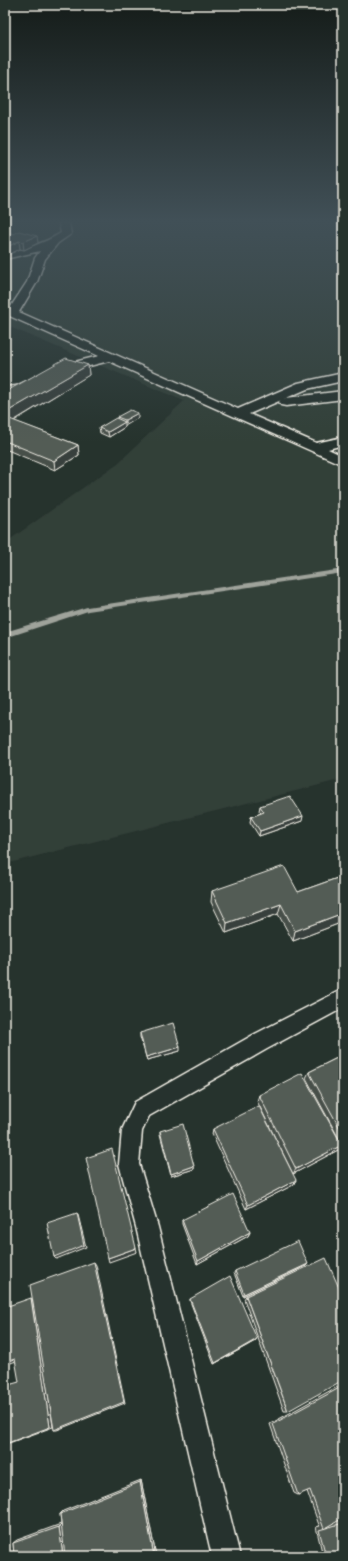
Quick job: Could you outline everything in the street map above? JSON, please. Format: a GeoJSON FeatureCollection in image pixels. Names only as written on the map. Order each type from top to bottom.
{"type":"FeatureCollection","features":[{"type":"Feature","properties":{"kind":"street"},"geometry":{"type":"LineString","coordinates":[[21,296],[9,311],[343,461]]}},
{"type":"Feature","properties":{"kind":"street"},"geometry":{"type":"LineString","coordinates":[[5,391],[19,390],[62,369],[111,357]]}},
{"type":"Feature","properties":{"kind":"street"},"geometry":{"type":"LineString","coordinates":[[240,414],[277,395],[331,378],[343,377]]}},
{"type":"Feature","properties":{"kind":"street"},"geometry":{"type":"LineString","coordinates":[[256,406],[343,395]]}},
{"type":"Feature","properties":{"kind":"street"},"geometry":{"type":"LineString","coordinates":[[315,448],[343,441]]}},
{"type":"Feature","properties":{"kind":"lane"},"geometry":{"type":"LineString","coordinates":[[226,1556],[147,1227],[129,1164],[132,1130],[142,1109],[260,1042],[343,998]]}},
{"type":"Feature","properties":{"kind":"shaded area"},"geometry":{"type":"Polygon","coordinates":[[[5,296],[343,296],[343,779],[5,864],[5,543],[118,463],[184,401],[5,325],[5,296]]]}},
{"type":"Feature","properties":{"kind":"building"},"geometry":{"type":"Polygon","coordinates":[[[66,358],[88,365],[5,413],[5,392],[66,358]]]}},
{"type":"Feature","properties":{"kind":"building"},"geometry":{"type":"Polygon","coordinates":[[[130,410],[138,413],[125,420],[117,417],[130,410]]]}},
{"type":"Feature","properties":{"kind":"building"},"geometry":{"type":"Polygon","coordinates":[[[7,418],[78,445],[54,461],[5,441],[5,419],[7,418]]]}},
{"type":"Feature","properties":{"kind":"building"},"geometry":{"type":"Polygon","coordinates":[[[116,418],[125,422],[108,432],[99,428],[116,418]]]}},
{"type":"Feature","properties":{"kind":"building"},"geometry":{"type":"Polygon","coordinates":[[[290,796],[303,816],[260,831],[251,817],[264,812],[260,806],[290,796]]]}},
{"type":"Feature","properties":{"kind":"building"},"geometry":{"type":"Polygon","coordinates":[[[284,866],[298,892],[343,876],[343,913],[295,931],[281,904],[227,923],[212,891],[284,866]]]}},
{"type":"Feature","properties":{"kind":"building"},"geometry":{"type":"Polygon","coordinates":[[[173,1023],[180,1047],[146,1057],[140,1033],[173,1023]]]}},
{"type":"Feature","properties":{"kind":"building"},"geometry":{"type":"Polygon","coordinates":[[[343,1055],[343,1134],[309,1072],[343,1055]]]}},
{"type":"Feature","properties":{"kind":"building"},"geometry":{"type":"Polygon","coordinates":[[[302,1073],[342,1145],[296,1169],[259,1095],[302,1073]]]}},
{"type":"Feature","properties":{"kind":"building"},"geometry":{"type":"Polygon","coordinates":[[[259,1106],[296,1180],[248,1205],[213,1129],[259,1106]]]}},
{"type":"Feature","properties":{"kind":"building"},"geometry":{"type":"Polygon","coordinates":[[[183,1124],[194,1166],[171,1174],[160,1131],[183,1124]]]}},
{"type":"Feature","properties":{"kind":"building"},"geometry":{"type":"Polygon","coordinates":[[[112,1149],[136,1248],[108,1258],[86,1158],[112,1149]]]}},
{"type":"Feature","properties":{"kind":"building"},"geometry":{"type":"Polygon","coordinates":[[[233,1194],[250,1232],[198,1261],[182,1220],[233,1194]]]}},
{"type":"Feature","properties":{"kind":"building"},"geometry":{"type":"Polygon","coordinates":[[[77,1213],[84,1245],[54,1257],[47,1223],[77,1213]]]}},
{"type":"Feature","properties":{"kind":"building"},"geometry":{"type":"Polygon","coordinates":[[[298,1241],[308,1264],[244,1294],[235,1271],[298,1241]]]}},
{"type":"Feature","properties":{"kind":"building"},"geometry":{"type":"Polygon","coordinates":[[[326,1258],[343,1297],[343,1380],[288,1411],[246,1296],[326,1258]]]}},
{"type":"Feature","properties":{"kind":"building"},"geometry":{"type":"Polygon","coordinates":[[[94,1262],[124,1402],[54,1430],[30,1285],[94,1262]]]}},
{"type":"Feature","properties":{"kind":"building"},"geometry":{"type":"Polygon","coordinates":[[[230,1276],[257,1339],[215,1363],[190,1299],[230,1276]]]}},
{"type":"Feature","properties":{"kind":"building"},"geometry":{"type":"Polygon","coordinates":[[[31,1298],[50,1427],[5,1444],[5,1386],[19,1382],[15,1359],[5,1362],[5,1307],[31,1298]]]}},
{"type":"Feature","properties":{"kind":"building"},"geometry":{"type":"Polygon","coordinates":[[[343,1386],[343,1518],[324,1529],[310,1490],[298,1495],[273,1424],[343,1386]]]}},
{"type":"Feature","properties":{"kind":"building"},"geometry":{"type":"Polygon","coordinates":[[[140,1482],[154,1556],[65,1556],[60,1514],[140,1482]]]}},
{"type":"Feature","properties":{"kind":"building"},"geometry":{"type":"Polygon","coordinates":[[[343,1523],[343,1556],[326,1556],[319,1530],[343,1523]]]}},
{"type":"Feature","properties":{"kind":"building"},"geometry":{"type":"Polygon","coordinates":[[[59,1527],[63,1556],[14,1556],[13,1543],[59,1527]]]}},
{"type":"Feature","properties":{"kind":"waterway"},"geometry":{"type":"LineString","coordinates":[[5,635],[87,609],[343,571]]}}]}
